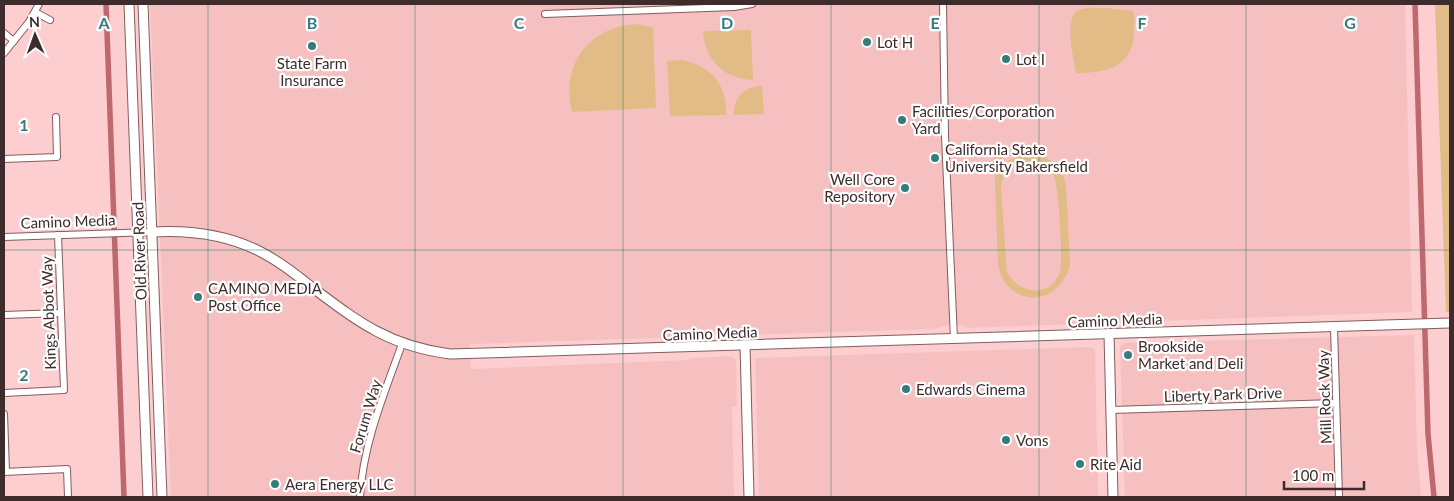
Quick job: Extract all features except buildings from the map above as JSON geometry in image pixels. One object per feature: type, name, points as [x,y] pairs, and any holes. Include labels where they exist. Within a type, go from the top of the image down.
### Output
[{"type":"street","points":[[4,53],[39,4]]},
{"type":"street","name":"Old River Road","points":[[129,4],[148,497]]},
{"type":"street","name":"Old River Road","points":[[143,4],[162,497]]},
{"type":"street","points":[[546,14],[734,7],[752,4]]},
{"type":"street","points":[[943,4],[945,136],[954,339]]},
{"type":"street","points":[[35,12],[50,20]]},
{"type":"street","points":[[4,33],[14,41]]},
{"type":"street","points":[[4,159],[57,157],[56,117]]},
{"type":"street","name":"Camino Media","points":[[4,237],[184,231],[200,232],[232,240],[259,251],[284,266],[361,324],[381,335],[402,344],[433,352],[463,354],[1450,323]]},
{"type":"street","name":"Kings Abbot Way","points":[[4,393],[64,390],[58,235]]},
{"type":"street","points":[[4,315],[61,313]]},
{"type":"street","name":"Mill Rock Way","points":[[1334,327],[1339,497]]},
{"type":"street","points":[[1109,334],[1112,497]]},
{"type":"street","name":"Forum Way","points":[[360,497],[363,468],[369,440],[402,344]]},
{"type":"street","points":[[745,345],[749,497]]},
{"type":"street","name":"Liberty Park Drive","points":[[1111,410],[1336,403]]},
{"type":"street","points":[[4,414],[5,472],[67,469],[68,497]]},
{"type":"shaded area","name":"California State University Bakersfield","points":[[150,4],[1405,4],[1412,312],[966,328],[963,325],[944,326],[935,329],[470,344],[471,369],[688,360],[693,358],[731,356],[736,360],[737,407],[732,407],[734,497],[171,497]]},
{"type":"shaded area","points":[[1435,4],[1450,4],[1450,312],[1446,312]]},
{"type":"shaded area","points":[[1106,8],[1133,11],[1135,18],[1133,42],[1129,52],[1124,60],[1108,69],[1076,73],[1071,38],[1072,19],[1075,13],[1081,9]]},
{"type":"shaded area","points":[[636,24],[653,27],[656,108],[572,112],[569,95],[570,79],[574,65],[582,52],[591,41],[604,33],[619,27]]},
{"type":"shaded area","points":[[751,30],[753,80],[733,76],[718,66],[708,51],[703,31]]},
{"type":"shaded area","points":[[681,60],[701,66],[715,78],[724,94],[726,115],[670,116],[667,61]]},
{"type":"shaded area","points":[[762,86],[764,114],[734,115],[736,103],[741,94],[750,88]]},
{"type":"shaded area","points":[[1029,153],[1048,159],[1057,166],[1066,184],[1070,264],[1067,275],[1054,290],[1036,297],[1027,297],[1017,293],[1008,286],[1003,279],[998,265],[994,155],[1002,155],[1002,166],[1014,157]],"holes":[[[1021,162],[1036,162],[1045,166],[1054,176],[1059,208],[1060,272],[1055,281],[1042,290],[1026,289],[1012,279],[1007,272],[1001,189],[1004,177],[1011,168]]]},
{"type":"shaded area","points":[[1414,335],[1417,449],[1421,497],[1125,497],[1120,348],[1123,343]]},
{"type":"shaded area","points":[[1089,347],[1095,349],[1098,497],[759,497],[755,358]]},
{"type":"waterway","points":[[106,4],[124,497]]},
{"type":"waterway","points":[[1415,4],[1428,434],[1434,497]]},
{"type":"place","name":"Lot H","points":[[867,42]]},
{"type":"place","name":"State Farm Insurance","points":[[312,46]]},
{"type":"place","name":"Lot I","points":[[1006,59]]},
{"type":"place","name":"Facilities/Corporation Yard","points":[[902,120]]},
{"type":"place","name":"California State University Bakersfield","points":[[935,158]]},
{"type":"place","name":"Well Core Repository","points":[[905,188]]},
{"type":"place","name":"CAMINO MEDIA Post Office","points":[[198,297]]},
{"type":"place","name":"Brookside Market and Deli","points":[[1128,355]]},
{"type":"place","name":"Edwards Cinema","points":[[906,389]]},
{"type":"place","name":"Vons","points":[[1006,440]]},
{"type":"place","name":"Rite Aid","points":[[1080,464]]},
{"type":"place","name":"Aera Energy LLC","points":[[275,484]]}]
